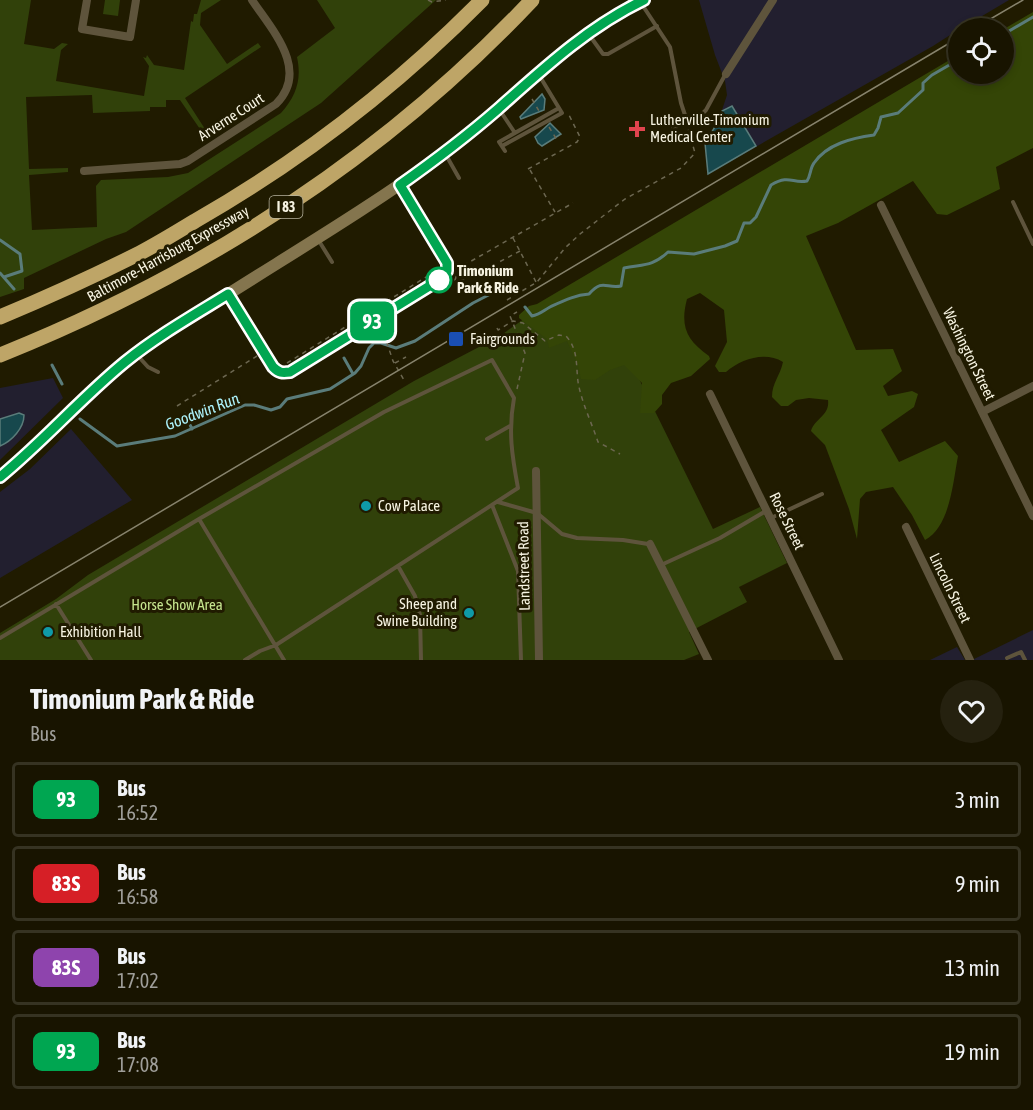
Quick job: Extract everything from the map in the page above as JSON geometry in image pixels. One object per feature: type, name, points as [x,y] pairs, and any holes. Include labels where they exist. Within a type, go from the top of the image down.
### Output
[{"type":"highway","name":"Baltimore-Harrisburg Expressway","points":[[0,316],[50,296],[142,252],[249,189],[334,130],[376,97],[482,0]]},
{"type":"highway","name":"Baltimore-Harrisburg Expressway","points":[[0,356],[67,328],[149,288],[251,231],[357,157],[398,124],[476,56],[532,0]]},
{"type":"main road","points":[[0,477],[22,460],[91,392],[136,353],[400,185],[444,153],[499,108],[538,72],[588,33],[642,1]]},
{"type":"street","points":[[87,0],[82,29],[130,37],[136,0]]},
{"type":"street","name":"Arverne Court","points":[[84,171],[180,164],[257,117],[283,97],[291,78],[288,58],[252,0]]},
{"type":"street","points":[[726,74],[773,0]]},
{"type":"street","name":"Washington Street","points":[[881,205],[1033,516]]},
{"type":"street","points":[[982,412],[1033,386]]},
{"type":"street","name":"Rose Street","points":[[710,394],[839,660]]},
{"type":"street","name":"Landstreet Road","points":[[536,471],[539,660]]},
{"type":"street","name":"Lincoln Street","points":[[906,527],[970,660]]},
{"type":"street","points":[[650,544],[708,660]]},
{"type":"lane","points":[[642,1],[670,47],[681,103],[687,121]]},
{"type":"lane","points":[[588,33],[605,54],[657,26]]},
{"type":"lane","points":[[538,72],[560,108],[562,113],[518,137],[503,149],[499,142],[560,108]]},
{"type":"lane","points":[[673,128],[699,117],[706,110],[726,74]]},
{"type":"lane","points":[[499,108],[518,137]]},
{"type":"lane","points":[[444,153],[459,178]]},
{"type":"lane","points":[[228,294],[273,367],[278,372],[284,373],[290,372],[436,282],[447,271],[447,263],[400,185]]},
{"type":"lane","points":[[1013,202],[1033,244]]},
{"type":"lane","points":[[317,237],[332,262]]},
{"type":"lane","points":[[136,353],[148,367],[158,372]]},
{"type":"lane","points":[[0,638],[384,412],[492,360],[514,398],[510,446],[518,488],[276,645],[245,660]]},
{"type":"lane","points":[[487,439],[510,426]]},
{"type":"lane","points":[[660,565],[769,515],[822,494]]},
{"type":"lane","points":[[497,501],[537,513],[562,534],[650,544]]},
{"type":"lane","points":[[492,505],[518,571],[521,660]]},
{"type":"lane","points":[[199,519],[284,660]]},
{"type":"lane","points":[[398,566],[415,596],[420,615],[421,660]]},
{"type":"lane","points":[[56,604],[92,660]]},
{"type":"lane","points":[[1007,658],[1021,652],[1025,660]]},
{"type":"path","points":[[428,0],[432,2],[446,0]]},
{"type":"path","points":[[532,99],[542,115]]},
{"type":"path","points":[[555,213],[528,169],[577,142],[580,137],[568,112]]},
{"type":"path","points":[[507,300],[537,282],[565,248],[625,199],[681,168],[694,153],[687,121]]},
{"type":"path","points":[[547,124],[557,140]]},
{"type":"path","points":[[520,251],[465,280],[455,280],[459,268],[573,203]]},
{"type":"path","points":[[513,237],[537,282]]},
{"type":"path","points":[[288,363],[432,274]]},
{"type":"path","points":[[514,398],[525,353],[510,316],[517,312]]},
{"type":"path","points":[[497,328],[498,330],[513,321],[523,323],[545,341],[559,335],[566,336],[578,367],[579,386],[598,442],[620,454]]},
{"type":"path","points":[[381,324],[394,363],[405,379]]},
{"type":"path","points":[[455,335],[460,343]]},
{"type":"path","points":[[177,406],[258,356]]},
{"type":"path","points":[[394,363],[406,357]]},
{"type":"shaded area","points":[[699,0],[1009,0],[979,18],[948,18],[948,36],[708,174],[705,143],[718,122],[727,95],[725,81]]},
{"type":"shaded area","points":[[53,378],[63,398],[0,460],[0,388]]},
{"type":"shaded area","points":[[71,429],[132,500],[0,578],[0,492],[30,469]]},
{"type":"shaded area","points":[[1033,630],[1033,660],[972,660]]},
{"type":"shaded area","points":[[957,647],[965,660],[930,660]]},
{"type":"green space","points":[[0,0],[31,0],[24,44],[54,49],[62,43],[68,44],[61,50],[56,81],[144,96],[149,66],[143,57],[146,58],[147,55],[154,65],[184,70],[191,21],[193,22],[194,14],[197,14],[201,0],[221,0],[201,13],[200,25],[227,64],[258,43],[261,47],[185,98],[205,129],[202,132],[180,100],[166,100],[166,107],[150,107],[150,111],[93,113],[92,95],[26,97],[29,169],[68,168],[68,172],[29,175],[32,230],[97,227],[96,186],[101,180],[168,177],[188,173],[281,113],[291,100],[298,80],[297,57],[335,28],[317,0],[436,0],[321,103],[126,232],[106,239],[24,278],[24,289],[0,297]]},
{"type":"green space","points":[[105,0],[120,0],[118,16],[103,14]]},
{"type":"green space","points":[[1033,12],[1033,148],[996,167],[1000,189],[947,215],[937,214],[913,181],[838,223],[806,236],[856,350],[893,349],[902,371],[883,386],[888,396],[912,391],[918,394],[914,407],[881,430],[899,462],[945,441],[958,456],[945,515],[933,534],[925,540],[893,487],[866,492],[860,499],[857,539],[849,509],[825,445],[811,431],[827,410],[828,400],[809,398],[796,400],[788,406],[781,406],[772,397],[783,362],[769,357],[746,360],[726,372],[719,372],[715,366],[727,342],[724,310],[700,293],[687,299],[685,325],[690,338],[710,359],[691,376],[671,383],[662,395],[662,404],[654,413],[640,413],[642,383],[624,365],[610,370],[595,380],[581,379],[578,365],[567,341],[549,348],[547,339],[519,318],[519,315],[529,306],[537,304],[948,61],[948,84],[1014,84],[1014,23]]},
{"type":"green space","name":"Horse Show Area","points":[[556,296],[612,324],[713,529],[760,507],[787,563],[739,587],[747,602],[689,632],[699,654],[684,660],[0,660],[0,633],[56,599],[88,575],[414,381],[500,336]]},
{"type":"water","points":[[542,94],[545,99],[544,110],[521,119],[520,117]]},
{"type":"water","points":[[732,106],[756,146],[708,174],[705,143],[722,111]]},
{"type":"water","points":[[550,123],[561,134],[542,146],[535,137]]},
{"type":"water","points":[[19,413],[24,415],[20,429],[0,446],[0,419]]},
{"type":"waterway","name":"Goodwin Run","points":[[1014,28],[1033,17]]},
{"type":"waterway","name":"Goodwin Run","points":[[525,307],[532,316],[539,314],[569,299],[589,294],[598,286],[621,286],[624,268],[652,263],[668,252],[694,254],[737,241],[744,223],[750,223],[756,217],[771,185],[783,180],[807,181],[819,156],[849,140],[874,135],[881,117],[898,113],[923,90],[923,83],[948,66]]},
{"type":"waterway","points":[[0,240],[20,254],[22,271],[4,277]]},
{"type":"waterway","name":"Goodwin Run","points":[[0,273],[14,289]]},
{"type":"waterway","name":"Goodwin Run","points":[[80,419],[117,446],[175,436],[245,405],[271,410],[280,407],[287,399],[330,389],[355,373],[374,343],[396,348],[415,341],[473,303],[504,287],[509,286],[514,290]]},
{"type":"waterway","points":[[344,358],[353,374]]},
{"type":"waterway","name":"Goodwin Run","points":[[52,365],[62,384]]},
{"type":"waterway","points":[[185,414],[192,429]]},
{"type":"tram line","points":[[992,18],[1023,0]]},
{"type":"tram line","points":[[0,607],[948,44]]},
{"type":"bus line","name":"93","points":[[0,477],[22,460],[58,422],[136,353],[228,294],[273,367],[278,372],[284,373],[290,372],[436,282],[447,271],[447,263],[400,185],[469,134],[572,44],[644,0]]},
{"type":"place","name":"Lutherville-Timonium Medical Center","points":[[637,129]]},
{"type":"place","name":"Timonium Park & Ride","points":[[439,280]]},
{"type":"place","name":"Fairgrounds","points":[[456,339]]},
{"type":"place","name":"Cow Palace","points":[[366,506]]},
{"type":"place","name":"Sheep and Swine Building","points":[[469,613]]},
{"type":"place","name":"Exhibition Hall","points":[[48,632]]}]
